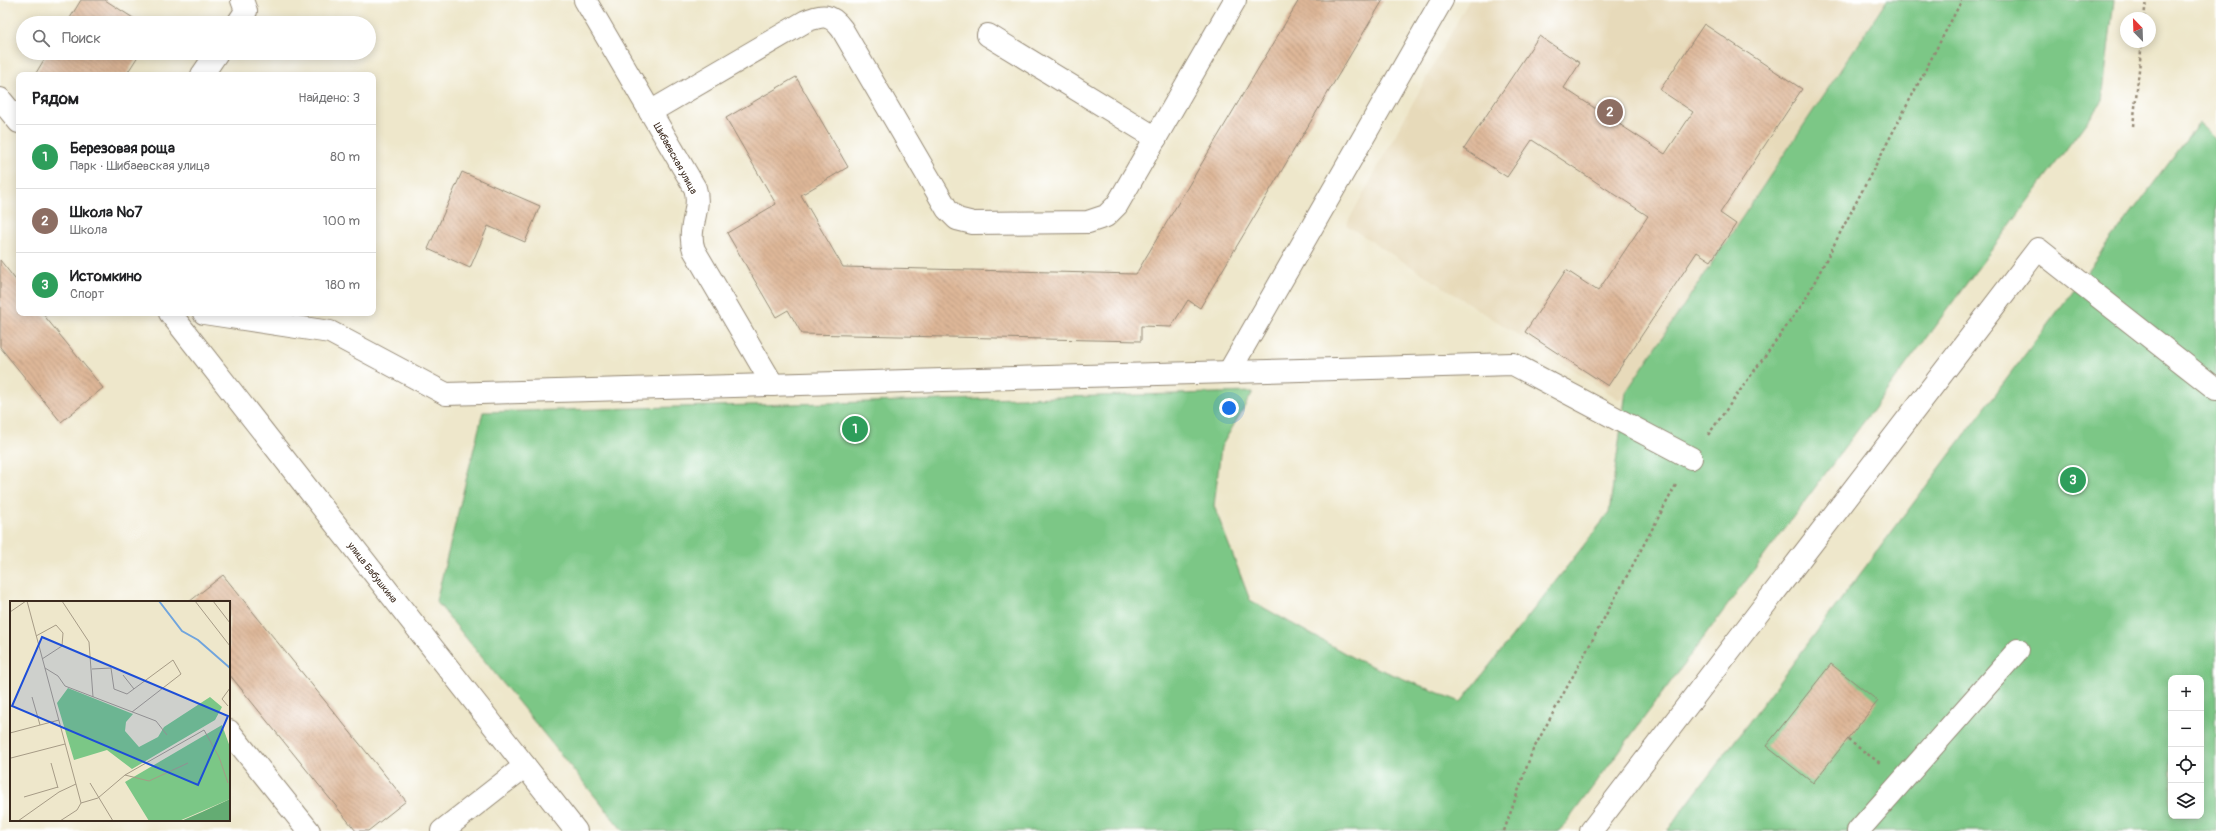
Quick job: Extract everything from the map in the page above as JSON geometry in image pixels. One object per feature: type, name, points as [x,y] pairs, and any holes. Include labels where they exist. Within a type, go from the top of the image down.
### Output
[{"type":"street","points":[[242,0],[246,11],[243,16]]},
{"type":"street","name":"Шибаевская улица","points":[[585,0],[695,188],[698,197],[691,230],[691,240],[694,250],[773,385]]},
{"type":"street","points":[[650,112],[806,21],[820,16],[834,19],[842,29],[947,209],[957,219],[973,223],[1088,222],[1106,216],[1118,205],[1235,0]]},
{"type":"street","points":[[1229,372],[1442,0]]},
{"type":"street","points":[[988,35],[1156,138]]},
{"type":"street","points":[[204,72],[212,60]]},
{"type":"street","points":[[0,99],[16,118]]},
{"type":"street","points":[[1591,831],[2038,250],[2216,389]]},
{"type":"street","name":"улица Бабушкина","points":[[172,316],[576,831]]},
{"type":"street","points":[[224,316],[330,332],[446,394],[1513,364],[1691,458]]},
{"type":"street","points":[[1858,831],[2018,650]]},
{"type":"street","points":[[230,732],[309,831]]},
{"type":"street","points":[[442,831],[525,766]]},
{"type":"path","points":[[1504,831],[1532,752],[1691,458],[1804,302],[1962,0]]},
{"type":"path","points":[[2145,12],[2146,0]]},
{"type":"path","points":[[2133,126],[2141,48]]},
{"type":"shaded area","points":[[1469,0],[1886,0],[1620,400],[1346,225]]},
{"type":"green space","points":[[1887,0],[2114,0],[2102,101],[1560,831],[623,831],[436,601],[483,412],[1253,392],[1221,447],[1214,506],[1250,600],[1357,660],[1461,702],[1609,513],[1626,392]]},
{"type":"green space","points":[[2199,123],[2216,140],[2216,831],[1667,831]]},
{"type":"building","points":[[81,0],[105,0],[130,16],[71,16]]},
{"type":"building","points":[[1299,0],[1383,0],[1200,308],[1188,300],[1171,327],[1141,326],[1141,341],[802,334],[788,310],[776,317],[727,233],[776,204],[726,118],[796,77],[848,167],[801,195],[843,267],[1136,274]]},
{"type":"building","points":[[1704,24],[1802,89],[1720,213],[1736,224],[1711,261],[1697,252],[1608,386],[1525,332],[1566,270],[1598,291],[1648,216],[1532,140],[1507,177],[1464,149],[1539,36],[1580,63],[1564,88],[1665,154],[1693,112],[1660,90]]},
{"type":"building","points":[[44,60],[136,60],[128,72],[37,72]]},
{"type":"building","points":[[462,172],[540,206],[525,242],[488,226],[470,268],[428,249]]},
{"type":"building","points":[[0,260],[16,280],[16,316],[44,316],[103,388],[61,422],[0,347]]},
{"type":"building","points":[[223,575],[406,801],[368,831],[356,831],[230,675],[230,601],[190,601]]},
{"type":"building","points":[[1831,664],[1878,701],[1813,783],[1766,746]]},
{"type":"place","name":"Школа №7","points":[[1610,112]]},
{"type":"place","name":"Березовая роща","points":[[855,429]]},
{"type":"place","name":"Истомкино","points":[[2073,480]]}]
